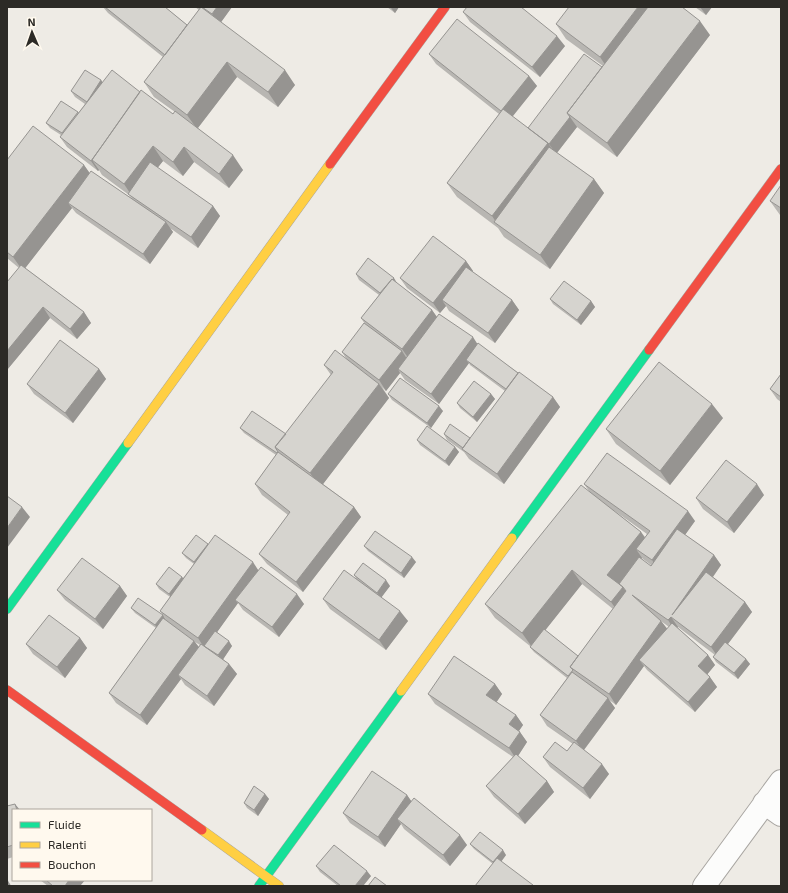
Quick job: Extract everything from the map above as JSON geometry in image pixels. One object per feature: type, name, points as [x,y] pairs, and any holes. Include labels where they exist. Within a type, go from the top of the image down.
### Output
[{"type":"street","points":[[7,609],[445,7]]},
{"type":"street","points":[[259,886],[781,169]]},
{"type":"street","points":[[7,690],[279,886]]},
{"type":"street","points":[[704,886],[773,809],[781,781]]},
{"type":"building","points":[[105,7],[165,7],[187,25],[165,55]]},
{"type":"building","points":[[201,7],[285,70],[268,92],[227,62],[187,115],[144,82]]},
{"type":"building","points":[[202,7],[217,7],[212,14]]},
{"type":"building","points":[[467,7],[521,7],[557,36],[532,67],[463,12]]},
{"type":"building","points":[[569,7],[638,7],[600,57],[556,24]]},
{"type":"building","points":[[648,7],[682,7],[700,21],[607,143],[567,113]]},
{"type":"building","points":[[457,19],[529,76],[501,111],[429,54]]},
{"type":"building","points":[[584,54],[602,67],[567,113],[570,117],[549,144],[528,128]]},
{"type":"building","points":[[85,70],[101,80],[87,102],[71,91]]},
{"type":"building","points":[[112,70],[140,92],[91,161],[60,137]]},
{"type":"building","points":[[141,90],[173,114],[175,111],[233,155],[219,174],[184,147],[173,162],[153,146],[124,184],[92,160]]},
{"type":"building","points":[[61,101],[78,112],[62,133],[46,123]]},
{"type":"building","points":[[503,109],[548,143],[492,216],[447,183]]},
{"type":"building","points":[[33,126],[84,165],[13,257],[7,252],[7,160]]},
{"type":"building","points":[[549,147],[594,179],[540,255],[494,222]]},
{"type":"building","points":[[150,162],[213,206],[191,237],[128,194]]},
{"type":"building","points":[[91,171],[166,222],[143,254],[68,203]]},
{"type":"building","points":[[781,185],[781,208],[770,201]]},
{"type":"building","points":[[433,236],[466,261],[433,303],[400,278]]},
{"type":"building","points":[[368,258],[394,278],[380,293],[356,274]]},
{"type":"building","points":[[21,265],[84,312],[70,329],[43,307],[7,351],[7,282]]},
{"type":"building","points":[[466,267],[512,300],[488,333],[442,300]]},
{"type":"building","points":[[392,279],[432,310],[402,349],[361,318]]},
{"type":"building","points":[[564,281],[591,301],[577,320],[550,299]]},
{"type":"building","points":[[439,314],[473,337],[431,394],[398,369]]},
{"type":"building","points":[[364,323],[402,351],[379,380],[342,352]]},
{"type":"building","points":[[60,340],[99,369],[65,413],[27,384]]},
{"type":"building","points":[[478,343],[518,373],[506,389],[466,360]]},
{"type":"building","points":[[335,350],[379,384],[310,473],[275,447],[333,372],[324,365]]},
{"type":"building","points":[[659,362],[712,404],[660,471],[606,429]]},
{"type":"building","points":[[519,372],[553,397],[497,474],[462,449]]},
{"type":"building","points":[[781,374],[781,397],[770,389]]},
{"type":"building","points":[[400,378],[439,406],[427,423],[388,394]]},
{"type":"building","points":[[474,381],[491,394],[473,417],[457,403]]},
{"type":"building","points":[[252,411],[286,434],[275,447],[278,452],[277,453],[240,428]]},
{"type":"building","points":[[450,424],[470,438],[463,448],[444,434]]},
{"type":"building","points":[[427,426],[455,447],[445,461],[417,440]]},
{"type":"building","points":[[278,452],[354,507],[296,582],[259,554],[290,512],[255,484]]},
{"type":"building","points":[[607,453],[688,511],[652,560],[636,549],[650,531],[584,484]]},
{"type":"building","points":[[726,460],[757,484],[727,522],[696,498]]},
{"type":"building","points":[[581,485],[641,532],[607,575],[623,587],[611,602],[572,570],[522,633],[485,604]]},
{"type":"building","points":[[7,496],[22,507],[7,528]]},
{"type":"building","points":[[677,529],[714,555],[672,615],[706,572],[745,602],[711,647],[671,617],[668,620],[632,595],[661,621],[609,694],[570,667],[626,591],[619,584],[639,557],[651,566]]},
{"type":"building","points":[[375,531],[412,557],[401,573],[364,546]]},
{"type":"building","points":[[196,535],[208,544],[194,562],[182,553]]},
{"type":"building","points":[[215,535],[253,562],[198,638],[160,611]]},
{"type":"building","points":[[82,558],[120,586],[95,619],[57,590]]},
{"type":"building","points":[[363,563],[386,580],[377,593],[354,575]]},
{"type":"building","points":[[169,567],[182,577],[169,594],[156,584]]},
{"type":"building","points":[[261,567],[297,594],[272,627],[235,600]]},
{"type":"building","points":[[344,570],[400,611],[379,640],[323,599]]},
{"type":"building","points":[[138,598],[163,615],[155,625],[131,608]]},
{"type":"building","points":[[49,615],[80,638],[57,667],[26,644]]},
{"type":"building","points":[[163,618],[194,641],[140,715],[109,693]]},
{"type":"building","points":[[672,623],[708,655],[698,666],[710,677],[688,702],[639,660]]},
{"type":"building","points":[[544,629],[578,656],[570,667],[573,670],[568,676],[530,647]]},
{"type":"building","points":[[215,631],[229,641],[218,655],[204,646]]},
{"type":"building","points":[[725,642],[746,659],[734,673],[713,657]]},
{"type":"building","points":[[201,644],[229,664],[207,696],[178,675]]},
{"type":"building","points":[[454,656],[495,684],[486,695],[516,715],[509,724],[520,732],[509,748],[428,694]]},
{"type":"building","points":[[572,672],[608,698],[576,741],[540,715]]},
{"type":"building","points":[[555,742],[567,751],[574,742],[602,764],[583,788],[543,757]]},
{"type":"building","points":[[516,754],[547,781],[518,814],[486,786]]},
{"type":"building","points":[[372,771],[407,795],[378,837],[343,813]]},
{"type":"building","points":[[254,786],[265,794],[254,810],[244,803]]},
{"type":"building","points":[[414,798],[460,835],[443,855],[397,819]]},
{"type":"building","points":[[15,804],[17,809],[12,809],[12,845],[7,847],[7,806]]},
{"type":"building","points":[[480,832],[503,850],[493,862],[470,844]]},
{"type":"building","points":[[334,845],[367,871],[355,886],[341,886],[316,866]]},
{"type":"building","points":[[497,858],[533,885],[475,886]]},
{"type":"building","points":[[375,877],[387,886],[368,886]]},
{"type":"building","points":[[47,881],[68,881],[65,886],[53,886]]},
{"type":"traffic: fast","points":[[512,538],[649,350]]},
{"type":"traffic: fast","points":[[7,609],[128,443]]},
{"type":"traffic: fast","points":[[259,886],[401,691]]},
{"type":"traffic: slow","points":[[128,443],[330,164]]},
{"type":"traffic: slow","points":[[401,691],[512,538]]},
{"type":"traffic: slow","points":[[202,830],[279,886]]},
{"type":"traffic: jam","points":[[330,164],[445,7]]},
{"type":"traffic: jam","points":[[649,350],[781,169]]},
{"type":"traffic: jam","points":[[7,690],[202,830]]}]
